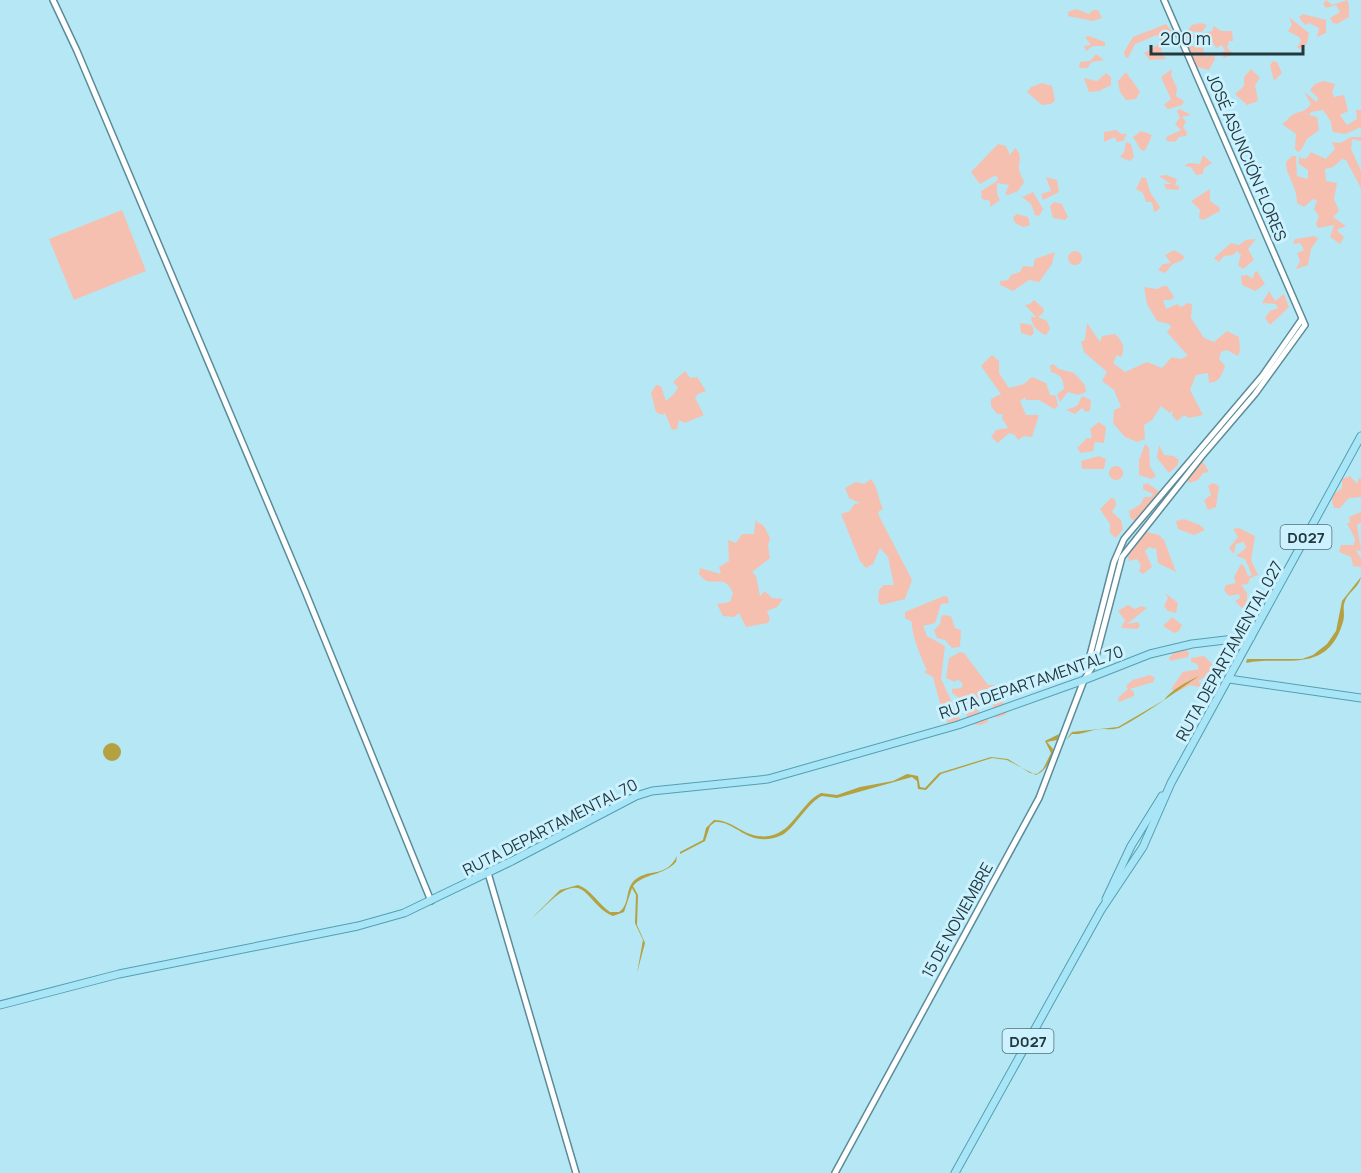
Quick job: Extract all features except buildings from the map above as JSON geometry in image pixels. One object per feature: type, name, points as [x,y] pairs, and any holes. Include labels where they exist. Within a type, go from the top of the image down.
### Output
[{"type":"main road","name":"RUTA DEPARTAMENTAL 027","points":[[955,1173],[1101,910],[1131,846],[1172,783],[1361,436]]},
{"type":"main road","name":"RUTA DEPARTAMENTAL 70","points":[[0,1005],[119,974],[358,926],[404,914],[636,796],[652,791],[768,779],[958,725],[1086,677],[1172,648],[1251,637]]},
{"type":"main road","points":[[1229,679],[1361,698]]},
{"type":"main road","name":"RUTA DEPARTAMENTAL 027","points":[[1101,910],[1143,847],[1172,783]]},
{"type":"street","points":[[53,0],[77,51],[305,591],[430,902]]},
{"type":"street","name":"JOSÉ ASUNCIÓN FLORES","points":[[1086,677],[1094,664],[1122,557],[1202,456],[1255,394],[1305,325],[1164,0]]},
{"type":"street","points":[[1086,677],[1114,562],[1124,539],[1263,375],[1302,319]]},
{"type":"street","name":"15 DE NOVIEMBRE","points":[[835,1173],[1039,798],[1086,677]]},
{"type":"street","points":[[488,873],[576,1173]]},
{"type":"shaded area","points":[[1326,0],[1332,5],[1347,0],[1349,17],[1337,24],[1333,23],[1330,18],[1340,12],[1336,5],[1326,8],[1323,4]]},
{"type":"shaded area","points":[[1076,9],[1089,14],[1093,10],[1098,10],[1102,18],[1093,21],[1068,16],[1068,12]]},
{"type":"shaded area","points":[[1303,14],[1326,20],[1326,33],[1317,37],[1319,28],[1309,23],[1305,25],[1299,17]]},
{"type":"shaded area","points":[[1289,17],[1309,33],[1307,43],[1302,49],[1297,48],[1301,41],[1299,37],[1288,31],[1292,25]]},
{"type":"shaded area","points":[[1200,23],[1207,25],[1202,32],[1187,31],[1192,25]]},
{"type":"shaded area","points":[[1166,24],[1174,34],[1169,43],[1162,46],[1161,52],[1166,59],[1150,60],[1144,53],[1162,42],[1157,35],[1135,44],[1128,58],[1125,57],[1124,52],[1133,37]]},
{"type":"shaded area","points":[[1214,26],[1221,31],[1232,31],[1233,41],[1229,41],[1227,48],[1234,54],[1224,58],[1221,53],[1225,50],[1222,45],[1216,48],[1211,39],[1203,39],[1199,36],[1187,40],[1184,36],[1186,33],[1197,35],[1212,31]]},
{"type":"shaded area","points":[[1089,36],[1105,42],[1105,46],[1093,46],[1086,51],[1084,46],[1091,45],[1085,37]]},
{"type":"shaded area","points":[[1202,46],[1206,57],[1213,53],[1215,59],[1209,70],[1194,66],[1192,54],[1187,48]]},
{"type":"shaded area","points":[[1096,54],[1104,60],[1092,62],[1087,68],[1079,68],[1080,62],[1090,61]]},
{"type":"shaded area","points":[[1273,61],[1277,62],[1282,73],[1274,81],[1270,65]]},
{"type":"shaded area","points":[[1172,69],[1171,75],[1177,88],[1176,96],[1184,101],[1182,105],[1168,109],[1164,105],[1171,99],[1161,77]]},
{"type":"shaded area","points":[[1251,69],[1260,78],[1255,85],[1258,101],[1247,105],[1235,94],[1244,86],[1244,77]]},
{"type":"shaded area","points":[[1126,72],[1140,92],[1136,99],[1126,100],[1120,92],[1118,81]]},
{"type":"shaded area","points":[[1106,73],[1111,77],[1111,85],[1099,91],[1089,92],[1084,78],[1097,81]]},
{"type":"shaded area","points":[[1323,81],[1335,84],[1332,92],[1334,97],[1344,95],[1348,111],[1340,115],[1347,125],[1357,119],[1356,110],[1361,110],[1361,127],[1345,134],[1333,132],[1330,120],[1323,110],[1311,112],[1309,115],[1317,117],[1319,130],[1307,139],[1298,152],[1295,149],[1296,134],[1282,124],[1311,104],[1304,92],[1317,102],[1318,98],[1310,90],[1315,84]]},
{"type":"shaded area","points":[[1042,83],[1052,86],[1055,100],[1051,104],[1042,105],[1027,92],[1031,87]]},
{"type":"shaded area","points":[[1180,109],[1191,115],[1182,117],[1186,122],[1183,127],[1187,132],[1186,136],[1179,137],[1175,142],[1167,141],[1166,137],[1181,130],[1175,124],[1180,118],[1177,111]]},
{"type":"shaded area","points":[[1116,130],[1121,134],[1127,134],[1123,141],[1117,142],[1115,137],[1104,142],[1104,132]]},
{"type":"shaded area","points":[[1141,131],[1152,135],[1145,151],[1141,150],[1133,137]]},
{"type":"shaded area","points":[[1351,137],[1361,137],[1361,141],[1352,139],[1351,149],[1361,171],[1361,188],[1346,160],[1342,159],[1333,167],[1325,169],[1326,181],[1337,183],[1334,199],[1339,211],[1333,217],[1346,226],[1338,229],[1344,237],[1340,244],[1330,237],[1334,225],[1318,228],[1316,224],[1319,216],[1314,209],[1317,201],[1313,199],[1304,207],[1297,203],[1286,162],[1292,156],[1296,156],[1297,176],[1308,179],[1308,170],[1299,164],[1299,157],[1306,159],[1311,152],[1326,159],[1335,149],[1332,142],[1340,143]]},
{"type":"shaded area","points":[[1126,142],[1131,144],[1134,157],[1130,161],[1120,157],[1124,152]]},
{"type":"shaded area","points":[[998,144],[1006,146],[1010,155],[1015,148],[1018,151],[1019,169],[1024,182],[1018,191],[1008,195],[1005,194],[1009,185],[997,183],[997,194],[1000,200],[990,207],[990,201],[982,199],[981,191],[997,181],[998,177],[994,176],[980,184],[971,172]]},
{"type":"shaded area","points":[[1203,155],[1212,163],[1204,168],[1203,174],[1196,175],[1191,167],[1184,166],[1189,163],[1200,164]]},
{"type":"shaded area","points":[[1166,175],[1177,179],[1175,185],[1179,186],[1179,190],[1166,189],[1164,184],[1171,184],[1159,176]]},
{"type":"shaded area","points":[[1046,177],[1057,180],[1059,192],[1043,200],[1041,194],[1051,191]]},
{"type":"shaded area","points":[[1142,177],[1146,178],[1150,192],[1160,207],[1157,211],[1154,212],[1152,202],[1146,202],[1143,193],[1136,189]]},
{"type":"shaded area","points":[[1210,189],[1210,201],[1219,207],[1220,211],[1203,220],[1199,218],[1200,210],[1191,201]]},
{"type":"shaded area","points":[[1033,192],[1043,209],[1039,216],[1035,215],[1031,204],[1022,197]]},
{"type":"shaded area","points":[[1054,202],[1062,204],[1068,217],[1065,220],[1053,218],[1050,206]]},
{"type":"shaded area","points":[[122,210],[146,271],[74,300],[49,239]]},
{"type":"shaded area","points":[[1017,214],[1028,217],[1030,225],[1023,227],[1015,223],[1013,217]]},
{"type":"shaded area","points":[[1315,236],[1318,239],[1311,249],[1308,265],[1296,269],[1300,261],[1297,253],[1304,250],[1300,243],[1293,244],[1295,239]]},
{"type":"shaded area","points":[[1256,239],[1248,249],[1254,260],[1243,269],[1238,265],[1241,255],[1237,251],[1233,255],[1224,256],[1219,262],[1214,258],[1231,243],[1239,245],[1246,240]]},
{"type":"shaded area","points":[[1174,250],[1184,256],[1183,260],[1173,264],[1165,273],[1158,270],[1163,264],[1171,263],[1165,255]]},
{"type":"shaded area","points":[[1075,251],[1080,253],[1082,258],[1080,263],[1075,265],[1070,263],[1068,258],[1070,253]]},
{"type":"shaded area","points":[[1055,252],[1052,264],[1039,282],[1029,280],[1013,291],[1000,285],[1000,281],[1008,280],[1011,275],[1020,272],[1023,266],[1033,267],[1035,259]]},
{"type":"shaded area","points":[[1257,271],[1265,284],[1255,291],[1242,285],[1241,276],[1247,275],[1253,279]]},
{"type":"shaded area","points":[[1167,286],[1174,297],[1171,300],[1163,300],[1166,309],[1177,304],[1181,307],[1188,303],[1192,304],[1191,318],[1204,338],[1214,342],[1227,331],[1239,337],[1240,351],[1238,356],[1227,350],[1221,352],[1219,359],[1225,366],[1218,380],[1209,383],[1208,373],[1196,375],[1190,390],[1203,415],[1189,418],[1184,415],[1177,421],[1172,415],[1173,410],[1170,413],[1161,406],[1152,420],[1144,425],[1145,439],[1137,442],[1125,437],[1113,423],[1114,410],[1121,407],[1114,390],[1102,381],[1107,372],[1084,352],[1081,342],[1085,340],[1087,323],[1100,342],[1102,336],[1115,334],[1121,342],[1123,351],[1121,357],[1117,355],[1113,363],[1125,372],[1147,362],[1162,368],[1172,357],[1180,359],[1188,356],[1167,332],[1171,327],[1169,324],[1157,321],[1147,304],[1144,287],[1157,289]]},
{"type":"shaded area","points":[[1269,291],[1275,301],[1284,294],[1289,307],[1270,325],[1265,318],[1270,311],[1278,308],[1276,304],[1262,303]]},
{"type":"shaded area","points":[[1034,300],[1043,308],[1044,312],[1038,317],[1047,321],[1050,329],[1046,335],[1034,326],[1031,317],[1036,317],[1025,305]]},
{"type":"shaded area","points":[[1020,323],[1032,325],[1034,333],[1031,336],[1021,333]]},
{"type":"shaded area","points":[[992,355],[999,361],[999,373],[1009,388],[1024,384],[1032,377],[1046,383],[1050,395],[1056,396],[1058,406],[1054,409],[1039,400],[1025,400],[1026,397],[1020,401],[1026,415],[1039,415],[1032,437],[1024,436],[1018,440],[1015,435],[1009,433],[998,443],[991,437],[996,430],[1008,428],[1002,418],[1003,414],[997,414],[991,406],[991,399],[1001,394],[981,366]]},
{"type":"shaded area","points":[[1053,364],[1059,369],[1074,373],[1085,385],[1086,392],[1078,395],[1068,392],[1060,402],[1057,394],[1064,389],[1063,383],[1060,376],[1051,372],[1050,366]]},
{"type":"shaded area","points":[[685,371],[690,378],[697,377],[706,391],[695,398],[704,415],[685,423],[679,420],[677,429],[672,430],[665,413],[662,415],[656,412],[651,393],[656,385],[661,386],[666,401],[678,387],[673,382]]},
{"type":"shaded area","points":[[1082,396],[1091,400],[1090,411],[1086,412],[1082,408],[1075,414],[1066,410],[1077,406]]},
{"type":"shaded area","points":[[1099,422],[1106,427],[1104,443],[1095,442],[1093,451],[1081,453],[1077,448],[1087,438],[1092,438],[1090,429]]},
{"type":"shaded area","points":[[1145,444],[1149,448],[1150,467],[1156,476],[1152,479],[1139,475],[1139,460]]},
{"type":"shaded area","points":[[1159,445],[1164,455],[1174,456],[1179,460],[1177,466],[1169,473],[1157,458]]},
{"type":"shaded area","points":[[1099,456],[1106,459],[1104,469],[1082,469],[1081,461]]},
{"type":"shaded area","points":[[1202,460],[1209,472],[1203,473],[1198,480],[1189,483],[1186,476],[1192,474],[1192,470]]},
{"type":"shaded area","points":[[1113,466],[1119,466],[1123,473],[1119,480],[1113,480],[1109,476],[1109,470]]},
{"type":"shaded area","points":[[1350,476],[1357,484],[1359,478],[1361,479],[1361,497],[1349,498],[1340,508],[1334,508],[1331,496],[1342,488],[1342,479]]},
{"type":"shaded area","points":[[871,479],[883,509],[878,512],[879,516],[912,580],[905,599],[881,605],[878,601],[879,590],[884,585],[894,585],[888,557],[880,548],[873,564],[866,568],[860,561],[841,514],[850,511],[854,504],[860,503],[849,498],[845,488],[856,482],[864,484]]},
{"type":"shaded area","points":[[1147,483],[1160,492],[1141,516],[1134,521],[1129,511],[1141,504],[1144,497],[1151,497],[1153,494],[1143,489],[1143,485]]},
{"type":"shaded area","points":[[1213,483],[1219,486],[1216,507],[1208,510],[1204,500],[1211,495],[1208,486]]},
{"type":"shaded area","points":[[1111,498],[1115,499],[1116,505],[1112,512],[1121,520],[1123,529],[1116,538],[1110,533],[1110,524],[1100,509]]},
{"type":"shaded area","points":[[1361,512],[1361,522],[1357,525],[1361,551],[1356,550],[1361,559],[1361,567],[1353,566],[1351,557],[1339,552],[1341,545],[1354,545],[1355,539],[1347,523],[1350,523],[1349,517]]},
{"type":"shaded area","points":[[756,518],[757,522],[764,526],[770,538],[768,546],[770,558],[752,572],[756,576],[760,596],[765,591],[772,598],[783,599],[777,607],[767,611],[770,619],[768,623],[746,627],[739,613],[734,617],[723,616],[717,604],[730,602],[733,593],[729,586],[721,582],[708,581],[699,574],[700,568],[721,574],[719,567],[729,561],[728,540],[736,543],[742,534],[754,534]]},
{"type":"shaded area","points":[[1184,519],[1200,525],[1205,530],[1194,535],[1178,529],[1176,521]]},
{"type":"shaded area","points":[[1239,528],[1255,536],[1251,560],[1258,575],[1250,578],[1248,584],[1241,585],[1247,593],[1247,604],[1242,608],[1235,601],[1240,598],[1239,594],[1229,596],[1224,590],[1226,585],[1236,583],[1234,577],[1241,564],[1248,576],[1252,575],[1245,559],[1236,556],[1246,548],[1244,542],[1236,544],[1234,554],[1229,548],[1238,537],[1233,529]]},
{"type":"shaded area","points":[[1143,531],[1159,535],[1164,540],[1176,572],[1158,563],[1156,547],[1155,549],[1149,547],[1145,551],[1152,567],[1143,574],[1139,571],[1141,565],[1137,559],[1129,561],[1128,557]]},
{"type":"shaded area","points":[[1361,577],[1344,604],[1344,618],[1336,639],[1326,650],[1315,657],[1303,660],[1246,663],[1247,659],[1302,659],[1313,655],[1327,644],[1336,631],[1342,601]]},
{"type":"shaded area","points":[[1165,593],[1178,603],[1176,613],[1168,611],[1164,606],[1168,598]]},
{"type":"shaded area","points":[[944,596],[948,597],[949,603],[941,604],[935,623],[923,626],[927,636],[945,646],[941,679],[962,724],[948,727],[946,713],[948,711],[940,703],[933,677],[924,672],[927,670],[915,640],[912,622],[905,618],[905,612]]},
{"type":"shaded area","points":[[1128,605],[1135,609],[1141,606],[1147,608],[1127,624],[1138,622],[1140,626],[1137,629],[1121,628],[1125,620],[1118,611]]},
{"type":"shaded area","points":[[942,615],[951,616],[955,628],[961,630],[960,647],[952,648],[945,640],[937,638],[934,630],[940,624]]},
{"type":"shaded area","points":[[1172,617],[1182,625],[1179,631],[1174,633],[1163,626]]},
{"type":"shaded area","points":[[1186,650],[1189,652],[1188,657],[1170,661],[1169,658],[1174,652]]},
{"type":"shaded area","points":[[960,652],[964,653],[988,685],[999,685],[1000,693],[994,695],[1010,708],[1005,715],[996,718],[991,710],[994,705],[989,702],[982,706],[977,702],[975,708],[983,715],[988,715],[988,722],[980,725],[968,724],[965,702],[952,693],[952,689],[961,688],[963,684],[958,679],[955,682],[946,678],[949,658]]},
{"type":"shaded area","points":[[1204,656],[1215,667],[1212,673],[1198,681],[1209,692],[1206,702],[1201,705],[1205,693],[1200,687],[1190,685],[1177,692],[1171,689],[1183,672],[1199,669],[1197,664],[1191,662],[1191,658]]},
{"type":"shaded area","points":[[1150,675],[1155,678],[1153,682],[1130,689],[1134,692],[1134,696],[1119,702],[1118,698],[1128,689],[1126,686],[1133,680]]},
{"type":"shaded area","points":[[1199,676],[1164,700],[1175,689]]},
{"type":"shaded area","points":[[1162,701],[1119,728],[1100,729],[1118,727]]},
{"type":"shaded area","points":[[1099,729],[1072,734],[1066,740],[1072,732]]},
{"type":"shaded area","points":[[1059,734],[1057,740],[1047,742],[1053,749],[1048,764],[1040,773],[1036,775],[1033,773],[1037,774],[1043,769],[1051,753],[1045,741]]},
{"type":"shaded area","points":[[112,743],[118,746],[121,752],[118,758],[112,761],[106,758],[103,752],[106,746]]},
{"type":"shaded area","points":[[991,757],[1008,759],[1021,767],[1007,760],[992,758],[941,774],[926,790],[918,789],[917,781],[912,777],[837,798],[822,796],[787,832],[771,839],[752,837],[730,825],[715,822],[710,826],[705,841],[680,854],[703,840],[706,828],[714,820],[726,822],[752,835],[769,836],[779,833],[813,798],[821,793],[837,795],[860,787],[893,781],[907,774],[918,776],[920,787],[925,788],[939,773]]},
{"type":"shaded area","points":[[677,856],[676,862],[671,867],[633,886],[638,895],[637,925],[645,943],[637,973],[643,940],[635,923],[636,895],[632,888],[624,912],[613,916],[580,889],[573,888],[558,894],[532,918],[560,890],[578,885],[587,890],[610,912],[619,912],[623,909],[630,887],[636,879],[663,870],[673,863]]}]
